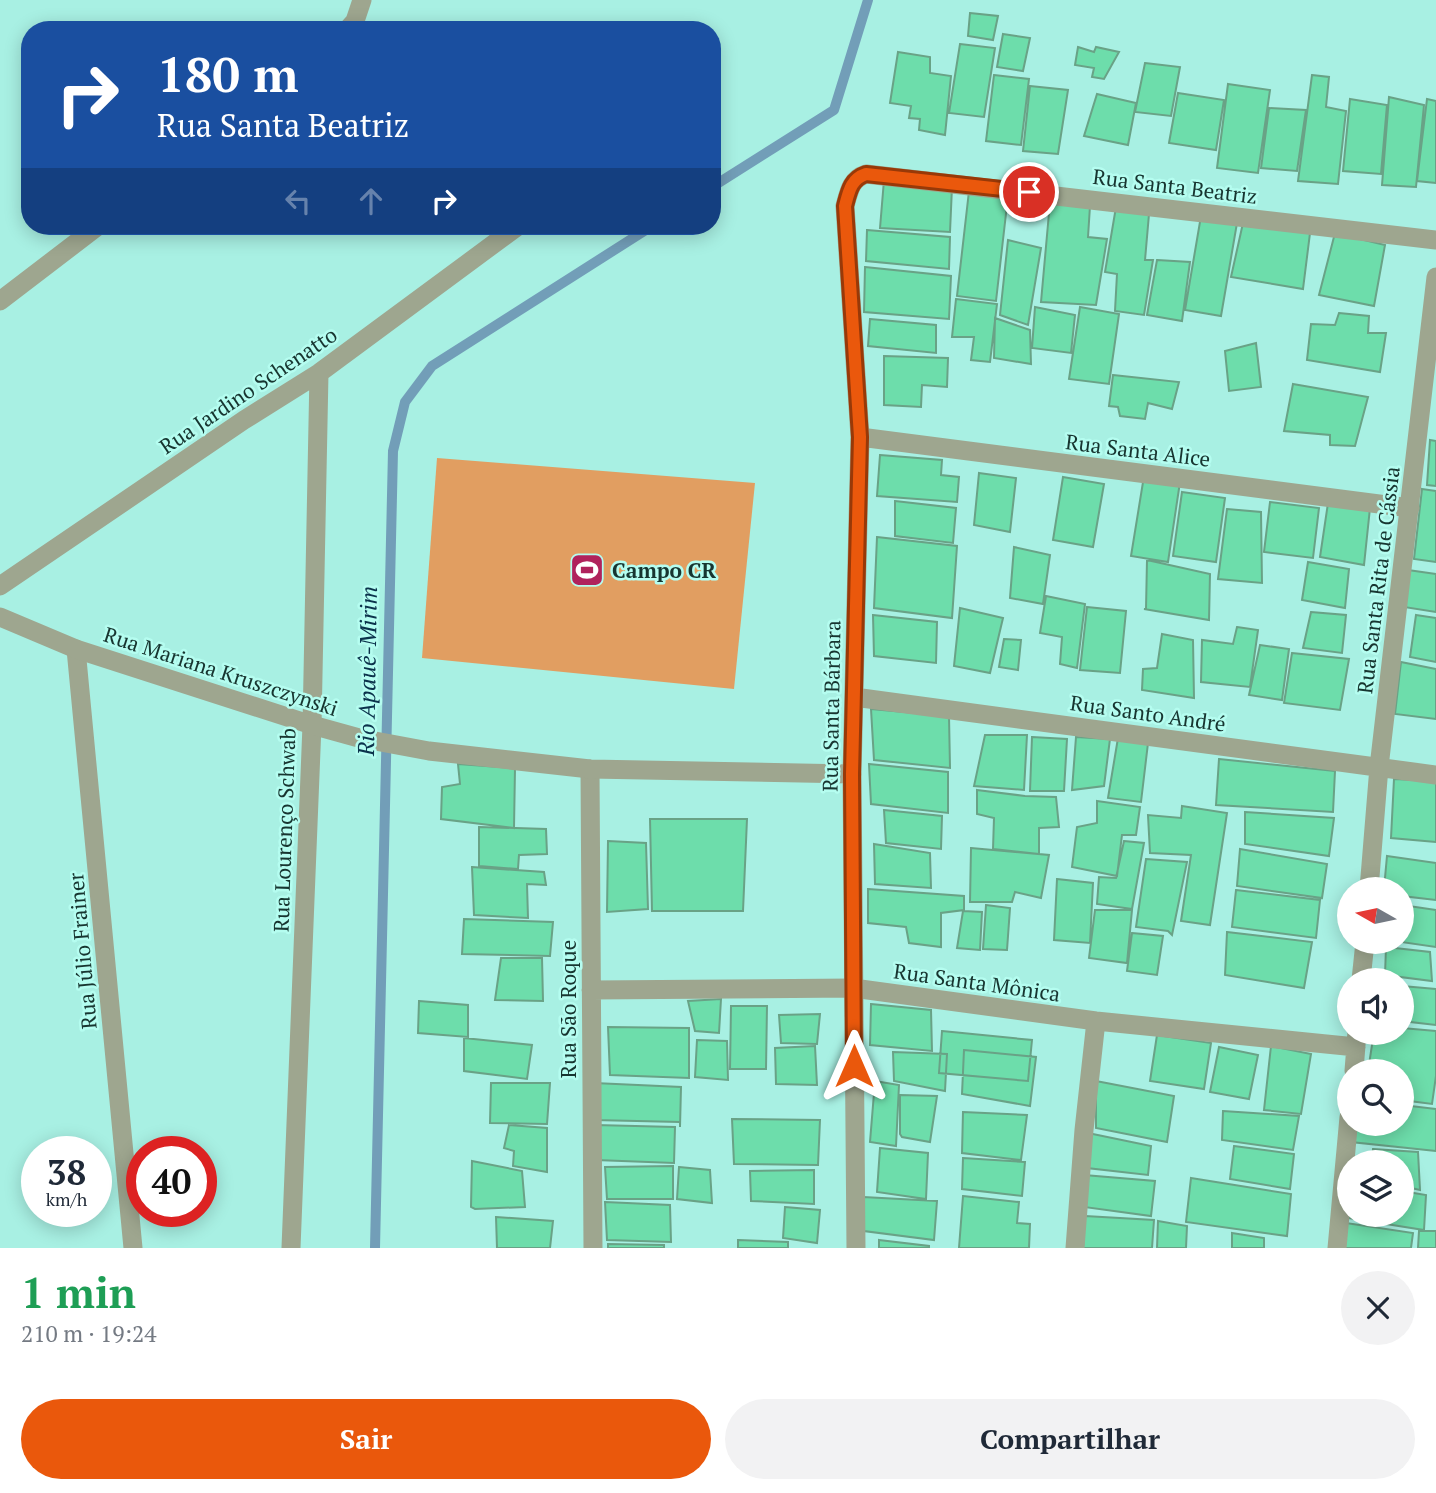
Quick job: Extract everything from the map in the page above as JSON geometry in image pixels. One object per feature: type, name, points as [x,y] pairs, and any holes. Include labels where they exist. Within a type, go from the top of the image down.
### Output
[{"type":"street","points":[[355,21],[362,0]]},
{"type":"street","name":"Rua Santa Beatriz","points":[[866,174],[1436,240]]},
{"type":"street","name":"Rua Santa Bárbara","points":[[856,1248],[852,774],[860,437],[845,206],[855,179],[866,174]]},
{"type":"street","points":[[0,301],[86,235]]},
{"type":"street","name":"Rua Jardino Schenatto","points":[[0,586],[319,373],[505,235]]},
{"type":"street","name":"Rua Santa Rita de Cássia","points":[[1370,877],[1379,767],[1436,276]]},
{"type":"street","name":"Rua Lourenço Schwab","points":[[291,1248],[312,725],[319,373]]},
{"type":"street","name":"Rua Santa Alice","points":[[860,437],[1410,508]]},
{"type":"street","name":"Rua Mariana Kruszczynski","points":[[0,617],[76,649],[312,725],[359,738],[429,751],[590,769],[852,774]]},
{"type":"street","name":"Rua Júlio Frainer","points":[[76,649],[133,1248]]},
{"type":"street","name":"Rua Santo André","points":[[854,697],[1436,775]]},
{"type":"street","name":"Rua São Roque","points":[[590,769],[593,1248]]},
{"type":"street","name":"Rua Santa Mônica","points":[[591,990],[853,988],[1096,1021],[1337,1039]]},
{"type":"street","points":[[1075,1248],[1096,1021]]},
{"type":"street","points":[[1337,1248],[1347,1136]]},
{"type":"shaded area","name":"Campo CR","points":[[437,458],[755,483],[734,689],[422,658]]},
{"type":"building","points":[[970,13],[998,16],[993,40],[968,36]]},
{"type":"building","points":[[1003,34],[1030,38],[1023,71],[997,67]]},
{"type":"building","points":[[960,44],[995,48],[984,117],[949,113]]},
{"type":"building","points":[[1078,47],[1094,52],[1096,47],[1119,52],[1104,79],[1092,77],[1094,68],[1075,65]]},
{"type":"building","points":[[898,52],[930,57],[930,73],[951,76],[945,135],[919,130],[920,119],[909,118],[911,106],[890,103]]},
{"type":"building","points":[[1145,63],[1180,67],[1171,116],[1135,112]]},
{"type":"building","points":[[994,75],[1029,79],[1021,145],[986,141]]},
{"type":"building","points":[[1312,75],[1329,77],[1326,107],[1346,111],[1338,184],[1298,181]]},
{"type":"building","points":[[1228,84],[1270,90],[1258,173],[1217,168]]},
{"type":"building","points":[[1030,86],[1068,90],[1058,154],[1023,151]]},
{"type":"building","points":[[1178,93],[1224,100],[1216,150],[1169,143]]},
{"type":"building","points":[[1097,94],[1136,103],[1128,145],[1084,136]]},
{"type":"building","points":[[1389,97],[1424,105],[1416,187],[1382,185]]},
{"type":"building","points":[[1350,99],[1387,105],[1381,174],[1343,171]]},
{"type":"building","points":[[1427,99],[1436,101],[1436,183],[1417,181]]},
{"type":"building","points":[[1269,108],[1306,110],[1297,171],[1261,168]]},
{"type":"building","points":[[884,180],[952,187],[950,232],[880,228]]},
{"type":"building","points":[[969,191],[1008,196],[996,301],[957,296]]},
{"type":"building","points":[[1050,202],[1090,206],[1088,237],[1107,239],[1096,305],[1041,302]]},
{"type":"building","points":[[1116,207],[1149,214],[1145,260],[1153,260],[1144,315],[1115,311],[1117,274],[1105,272]]},
{"type":"building","points":[[1201,216],[1237,223],[1221,316],[1185,310]]},
{"type":"building","points":[[1243,223],[1310,233],[1303,289],[1231,277]]},
{"type":"building","points":[[867,230],[950,237],[949,269],[866,261]]},
{"type":"building","points":[[1335,233],[1385,245],[1374,306],[1319,295]]},
{"type":"building","points":[[1008,240],[1041,248],[1028,325],[1000,315]]},
{"type":"building","points":[[1157,260],[1190,262],[1182,321],[1147,315]]},
{"type":"building","points":[[865,267],[951,276],[949,319],[864,312]]},
{"type":"building","points":[[956,299],[997,304],[990,362],[971,360],[974,337],[952,337]]},
{"type":"building","points":[[1035,307],[1075,315],[1071,353],[1032,348]]},
{"type":"building","points":[[1080,307],[1119,314],[1109,384],[1069,379]]},
{"type":"building","points":[[1339,313],[1369,316],[1368,333],[1386,333],[1380,372],[1307,360],[1311,324],[1335,325]]},
{"type":"building","points":[[995,318],[1030,330],[1031,364],[994,358]]},
{"type":"building","points":[[870,319],[936,325],[936,353],[868,346]]},
{"type":"building","points":[[1256,343],[1261,387],[1229,391],[1225,351]]},
{"type":"building","points":[[884,356],[948,358],[947,387],[922,385],[921,407],[884,405]]},
{"type":"building","points":[[1113,375],[1179,382],[1172,409],[1148,403],[1145,419],[1120,416],[1118,407],[1109,406]]},
{"type":"building","points":[[1293,384],[1368,397],[1355,446],[1330,445],[1330,435],[1284,431]]},
{"type":"building","points":[[1430,440],[1436,441],[1436,486],[1427,485]]},
{"type":"building","points":[[880,455],[942,460],[941,475],[959,477],[957,502],[877,496]]},
{"type":"building","points":[[979,473],[1016,478],[1010,532],[974,525]]},
{"type":"building","points":[[1144,476],[1180,482],[1168,562],[1131,556]]},
{"type":"building","points":[[1063,477],[1104,484],[1093,547],[1053,540]]},
{"type":"building","points":[[1422,489],[1436,491],[1436,562],[1414,559]]},
{"type":"building","points":[[1182,492],[1225,498],[1216,562],[1173,556]]},
{"type":"building","points":[[895,501],[956,508],[953,543],[895,536]]},
{"type":"building","points":[[1270,502],[1319,508],[1313,558],[1264,552]]},
{"type":"building","points":[[1328,503],[1370,508],[1364,565],[1320,557]]},
{"type":"building","points":[[1227,509],[1261,512],[1262,583],[1218,579]]},
{"type":"building","points":[[877,537],[957,546],[952,618],[874,608]]},
{"type":"building","points":[[1014,547],[1050,555],[1043,604],[1010,598]]},
{"type":"building","points":[[1147,560],[1210,574],[1209,620],[1144,609]]},
{"type":"building","points":[[1308,562],[1349,569],[1345,608],[1302,600]]},
{"type":"building","points":[[1408,570],[1436,574],[1436,612],[1404,607]]},
{"type":"building","points":[[1046,596],[1085,604],[1077,668],[1060,664],[1062,637],[1040,633]]},
{"type":"building","points":[[1087,607],[1126,611],[1120,673],[1080,670]]},
{"type":"building","points":[[960,608],[1003,618],[990,673],[954,666]]},
{"type":"building","points":[[1311,612],[1346,615],[1342,653],[1303,648]]},
{"type":"building","points":[[873,615],[937,622],[936,663],[874,656]]},
{"type":"building","points":[[1416,615],[1436,618],[1436,662],[1410,657]]},
{"type":"building","points":[[1237,627],[1258,630],[1250,687],[1201,682],[1202,640],[1233,644]]},
{"type":"building","points":[[1162,634],[1193,640],[1194,698],[1142,690],[1143,669],[1157,668]]},
{"type":"building","points":[[1004,639],[1021,640],[1018,670],[999,667]]},
{"type":"building","points":[[1260,645],[1289,649],[1282,700],[1249,695]]},
{"type":"building","points":[[1292,653],[1349,659],[1340,710],[1284,703]]},
{"type":"building","points":[[1401,662],[1436,669],[1436,719],[1395,714]]},
{"type":"building","points":[[871,709],[949,716],[950,768],[874,760]]},
{"type":"building","points":[[985,735],[1027,735],[1024,790],[974,786]]},
{"type":"building","points":[[1032,737],[1067,739],[1064,791],[1030,791]]},
{"type":"building","points":[[1076,737],[1110,739],[1104,786],[1072,790]]},
{"type":"building","points":[[1118,738],[1148,743],[1141,802],[1108,798]]},
{"type":"building","points":[[1219,759],[1335,771],[1333,812],[1216,805]]},
{"type":"building","points":[[458,764],[515,768],[514,828],[441,819],[442,787],[460,784]]},
{"type":"building","points":[[869,764],[948,772],[948,813],[871,804]]},
{"type":"building","points":[[1394,779],[1436,781],[1436,842],[1391,838]]},
{"type":"building","points":[[977,790],[1056,797],[1059,827],[1039,828],[1039,854],[993,849],[994,818],[977,814]]},
{"type":"building","points":[[1097,801],[1140,807],[1136,835],[1122,835],[1117,876],[1072,867],[1077,827],[1097,823]]},
{"type":"building","points":[[1182,806],[1227,813],[1210,925],[1181,921],[1191,855],[1150,853],[1148,815],[1181,818]]},
{"type":"building","points":[[884,810],[942,816],[941,849],[886,843]]},
{"type":"building","points":[[1245,812],[1334,818],[1329,856],[1245,844]]},
{"type":"building","points":[[650,819],[747,819],[743,911],[652,911]]},
{"type":"building","points":[[479,827],[546,829],[547,854],[519,855],[518,869],[479,866]]},
{"type":"building","points":[[608,841],[646,843],[648,909],[607,912]]},
{"type":"building","points":[[1124,841],[1144,843],[1132,909],[1097,904],[1099,877],[1116,878]]},
{"type":"building","points":[[874,844],[930,853],[931,888],[875,884]]},
{"type":"building","points":[[971,848],[1049,855],[1041,898],[1015,892],[1012,902],[970,902]]},
{"type":"building","points":[[1240,849],[1327,864],[1322,898],[1237,886]]},
{"type":"building","points":[[1387,856],[1436,863],[1436,900],[1414,897],[1414,877],[1385,877]]},
{"type":"building","points":[[1146,859],[1187,862],[1172,935],[1168,931],[1136,927]]},
{"type":"building","points":[[472,867],[544,872],[546,885],[527,884],[528,918],[474,915]]},
{"type":"building","points":[[1057,879],[1093,883],[1090,943],[1054,940]]},
{"type":"building","points":[[868,889],[964,896],[964,910],[941,913],[941,947],[909,943],[906,927],[868,923]]},
{"type":"building","points":[[1236,890],[1320,900],[1316,938],[1232,927]]},
{"type":"building","points":[[986,905],[1010,908],[1007,950],[983,949]]},
{"type":"building","points":[[1414,907],[1436,910],[1436,947],[1414,944]]},
{"type":"building","points":[[1095,910],[1132,910],[1127,963],[1089,958]]},
{"type":"building","points":[[963,911],[982,912],[980,950],[957,948]]},
{"type":"building","points":[[464,919],[553,922],[550,956],[462,954]]},
{"type":"building","points":[[1227,932],[1312,942],[1304,988],[1225,975]]},
{"type":"building","points":[[1132,933],[1163,936],[1157,975],[1127,971]]},
{"type":"building","points":[[1414,950],[1430,952],[1432,981],[1414,979],[1414,968],[1385,968],[1386,954],[1414,954]]},
{"type":"building","points":[[501,958],[542,958],[543,1001],[495,1000]]},
{"type":"building","points":[[1414,987],[1436,989],[1436,1025],[1414,1022]]},
{"type":"building","points":[[721,999],[719,1033],[695,1031],[688,1001]]},
{"type":"building","points":[[419,1001],[468,1005],[468,1037],[418,1033]]},
{"type":"building","points":[[871,1004],[931,1010],[932,1051],[870,1045]]},
{"type":"building","points":[[731,1006],[767,1006],[766,1069],[730,1069]]},
{"type":"building","points":[[820,1014],[817,1044],[781,1043],[779,1015]]},
{"type":"building","points":[[608,1027],[689,1028],[689,1078],[610,1075]]},
{"type":"building","points":[[1414,1029],[1436,1031],[1436,1076],[1432,1104],[1414,1102],[1414,1059],[1370,1059],[1372,1045],[1414,1045]]},
{"type":"building","points":[[942,1031],[1032,1040],[1028,1081],[939,1073]]},
{"type":"building","points":[[1157,1035],[1211,1043],[1204,1089],[1150,1081]]},
{"type":"building","points":[[464,1038],[532,1045],[527,1079],[464,1071]]},
{"type":"building","points":[[697,1040],[727,1041],[728,1080],[695,1077]]},
{"type":"building","points":[[815,1046],[817,1085],[776,1084],[775,1048]]},
{"type":"building","points":[[1271,1046],[1311,1054],[1301,1114],[1264,1110]]},
{"type":"building","points":[[1219,1047],[1258,1055],[1249,1099],[1210,1092]]},
{"type":"building","points":[[964,1050],[1036,1057],[1030,1106],[962,1094]]},
{"type":"building","points":[[893,1052],[947,1054],[945,1091],[894,1081]]},
{"type":"building","points":[[875,1081],[899,1085],[896,1146],[870,1142]]},
{"type":"building","points":[[1096,1081],[1174,1096],[1167,1142],[1096,1128]]},
{"type":"building","points":[[491,1083],[550,1083],[547,1124],[490,1123]]},
{"type":"building","points":[[594,1083],[681,1087],[680,1127],[680,1122],[594,1120]]},
{"type":"building","points":[[900,1095],[937,1096],[930,1142],[902,1137],[900,1134]]},
{"type":"building","points":[[1414,1106],[1436,1109],[1436,1151],[1351,1142],[1352,1136],[1414,1136]]},
{"type":"building","points":[[1223,1111],[1299,1116],[1293,1150],[1222,1140]]},
{"type":"building","points":[[963,1112],[1027,1115],[1021,1160],[962,1153]]},
{"type":"building","points":[[732,1119],[820,1120],[818,1165],[734,1164]]},
{"type":"building","points":[[509,1125],[547,1128],[547,1172],[513,1166],[514,1151],[504,1148]]},
{"type":"building","points":[[595,1125],[675,1127],[674,1163],[596,1160]]},
{"type":"building","points":[[1088,1133],[1151,1146],[1148,1175],[1087,1168]]},
{"type":"building","points":[[1234,1146],[1294,1154],[1290,1189],[1230,1179]]},
{"type":"building","points":[[880,1148],[928,1153],[926,1199],[877,1192]]},
{"type":"building","points":[[1414,1152],[1418,1152],[1420,1190],[1414,1189]]},
{"type":"building","points":[[963,1158],[1025,1162],[1022,1196],[962,1189]]},
{"type":"building","points":[[472,1161],[522,1171],[525,1207],[471,1207]]},
{"type":"building","points":[[673,1166],[673,1199],[607,1199],[605,1167]]},
{"type":"building","points":[[679,1167],[710,1170],[712,1203],[677,1199]]},
{"type":"building","points":[[814,1170],[814,1204],[751,1201],[750,1171]]},
{"type":"building","points":[[1084,1175],[1155,1181],[1151,1216],[1084,1207]]},
{"type":"building","points":[[1191,1178],[1291,1194],[1287,1236],[1186,1222]]},
{"type":"building","points":[[1414,1193],[1426,1195],[1424,1230],[1405,1227],[1414,1227]]},
{"type":"building","points":[[963,1196],[1019,1202],[1017,1223],[1030,1224],[1029,1248],[959,1248]]},
{"type":"building","points":[[863,1197],[937,1201],[934,1240],[864,1231]]},
{"type":"building","points":[[605,1202],[670,1205],[671,1242],[607,1240]]},
{"type":"building","points":[[785,1207],[820,1210],[817,1243],[783,1238]]},
{"type":"building","points":[[1085,1216],[1154,1220],[1152,1248],[1083,1248]]},
{"type":"building","points":[[496,1217],[553,1221],[550,1248],[497,1248]]},
{"type":"building","points":[[1158,1221],[1187,1226],[1186,1248],[1157,1248]]},
{"type":"building","points":[[1345,1227],[1373,1227],[1413,1233],[1411,1248],[1342,1248]]},
{"type":"building","points":[[1419,1231],[1436,1231],[1436,1248],[1418,1248]]},
{"type":"building","points":[[1232,1233],[1264,1238],[1264,1248],[1232,1248]]},
{"type":"building","points":[[738,1240],[788,1242],[788,1248],[738,1248]]},
{"type":"building","points":[[879,1240],[929,1246],[929,1248],[879,1248]]},
{"type":"building","points":[[608,1244],[664,1245],[664,1248],[608,1248]]},
{"type":"waterway","name":"Rio Apauê-Mirim","points":[[721,181],[834,110],[868,0]]},
{"type":"waterway","name":"Rio Apauê-Mirim","points":[[375,1248],[393,451],[405,402],[432,366],[638,235]]},
{"type":"place","name":"Campo CR","points":[[587,570]]},
{"type":"route","points":[[854,1066],[852,774],[860,437],[845,206],[855,179],[866,174],[1029,192]]}]
